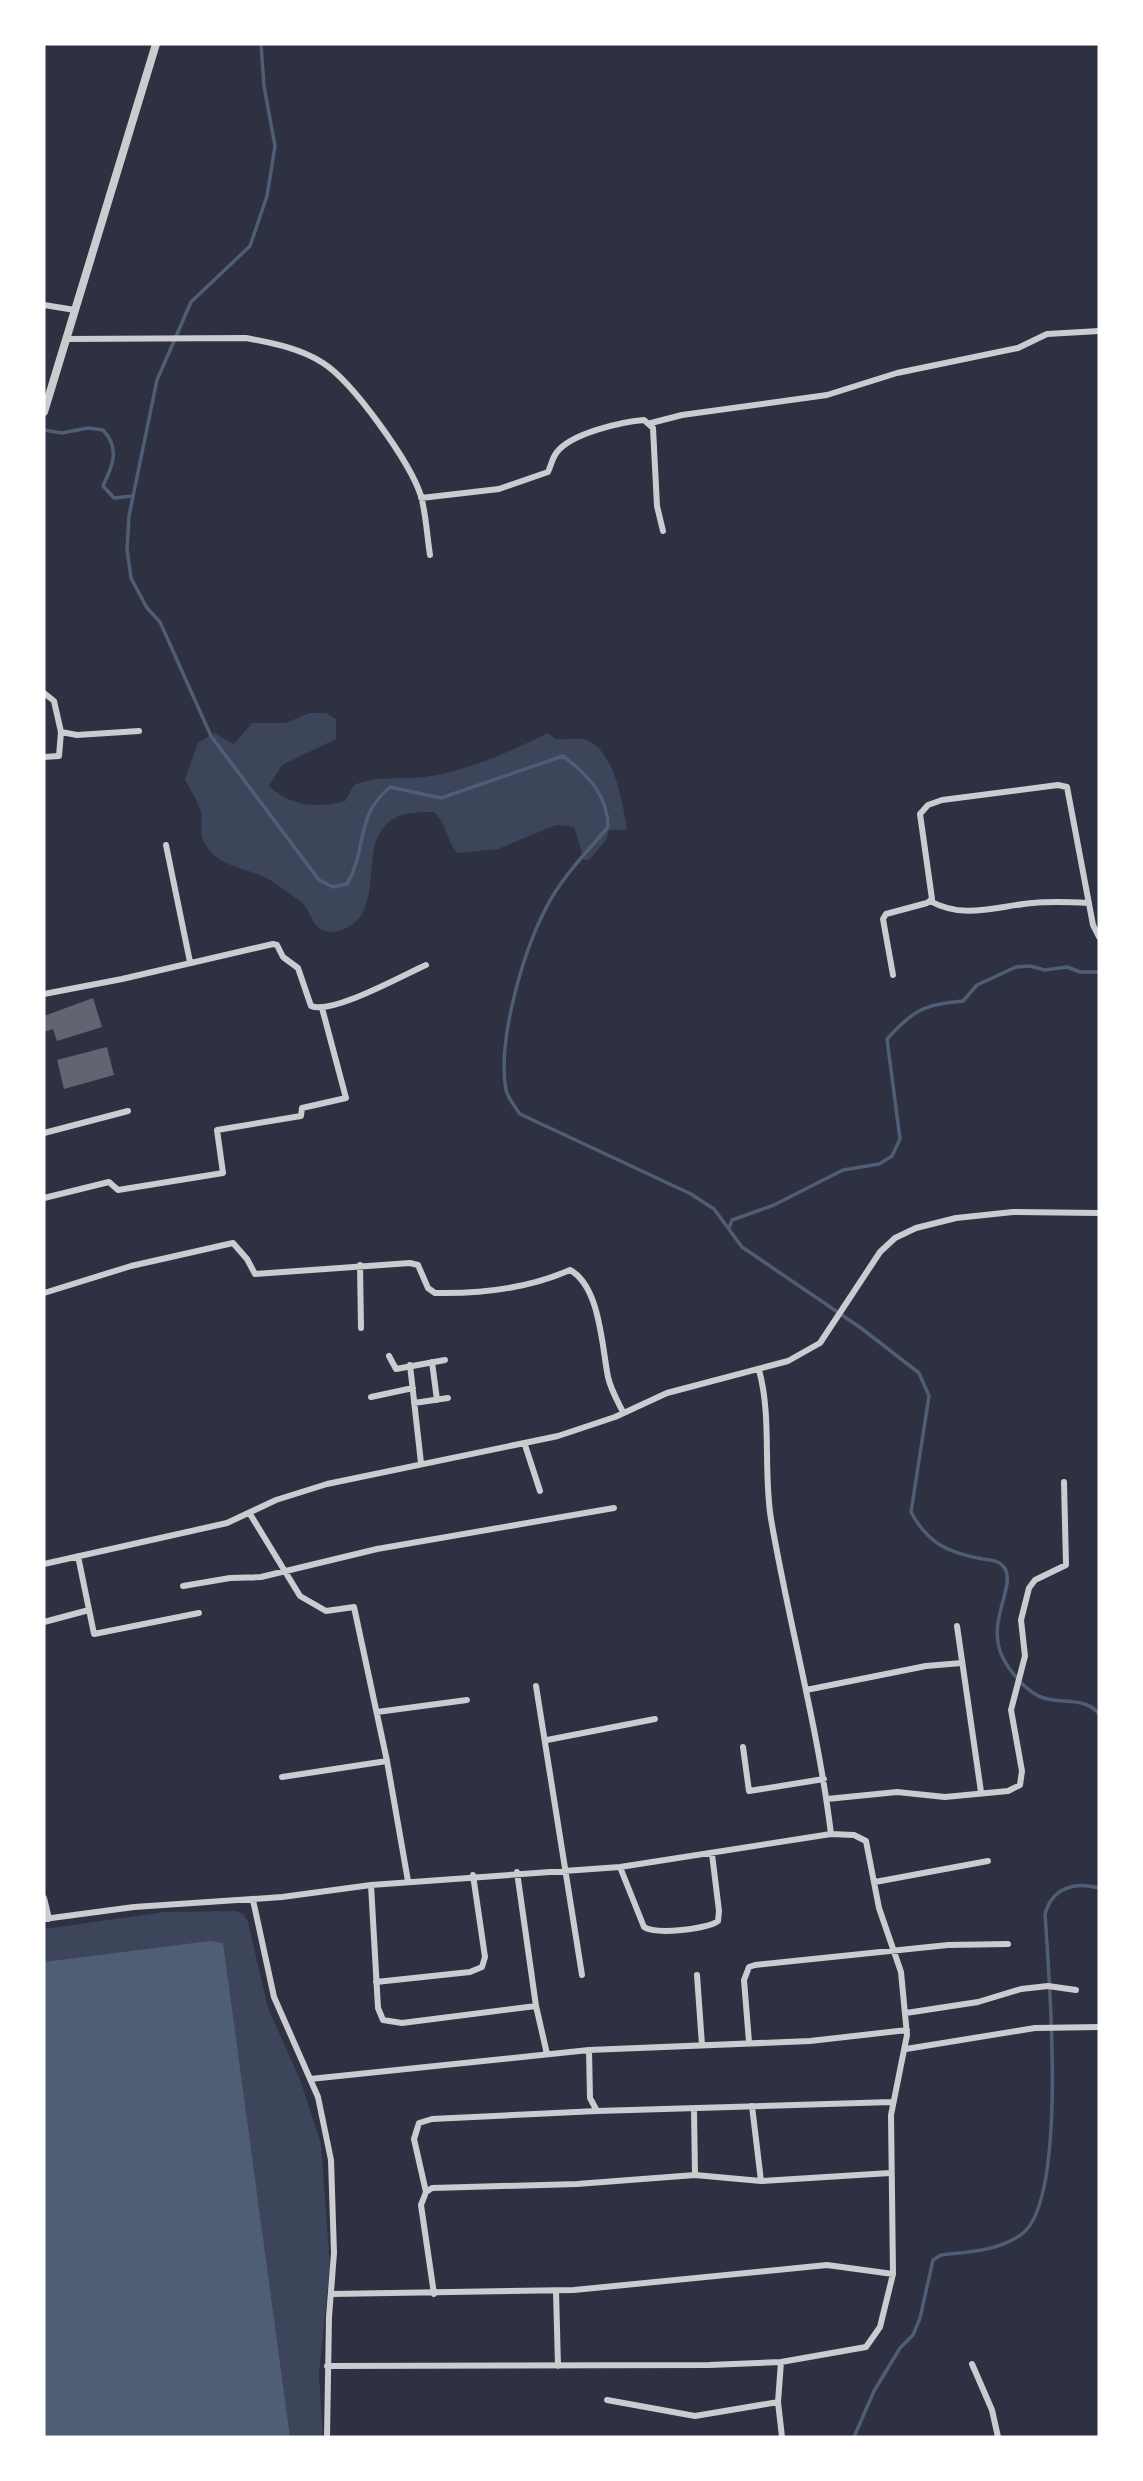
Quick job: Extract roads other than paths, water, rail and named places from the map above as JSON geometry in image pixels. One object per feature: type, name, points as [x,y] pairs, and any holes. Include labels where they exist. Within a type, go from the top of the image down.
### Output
[{"type":"street","points":[[44,412],[156,44]]},
{"type":"street","points":[[44,305],[75,310]]},
{"type":"street","points":[[421,498],[519,484],[545,474],[557,451],[596,431],[632,421],[651,423],[682,415],[827,395],[897,373],[1018,348],[1047,334],[1099,331]]},
{"type":"street","points":[[66,339],[200,337],[272,342],[322,362],[337,374],[401,456],[421,498],[430,555]]},
{"type":"street","points":[[651,423],[657,465],[657,506],[663,531]]},
{"type":"street","points":[[44,693],[54,701],[61,732],[59,756],[44,757]]},
{"type":"street","points":[[61,732],[77,735],[139,731]]},
{"type":"street","points":[[930,901],[932,892],[920,819],[923,809],[942,800],[1064,785],[1070,790],[1089,903],[1099,937]]},
{"type":"street","points":[[166,845],[190,962]]},
{"type":"street","points":[[893,975],[884,916],[930,901],[949,910],[971,912],[1035,902],[1089,903]]},
{"type":"street","points":[[44,994],[277,945],[283,957],[298,968],[310,1006],[321,1008],[365,993],[426,965]]},
{"type":"street","points":[[44,1198],[109,1182],[118,1190],[223,1173],[217,1130],[301,1116],[302,1108],[345,1098],[321,1008]]},
{"type":"street","points":[[44,1133],[128,1111]]},
{"type":"street","points":[[44,1564],[194,1532],[250,1514],[275,1500],[327,1484],[421,1463],[525,1445],[589,1426],[667,1393],[759,1370],[804,1353],[824,1339],[843,1304],[880,1252],[908,1231],[944,1220],[1013,1212],[1098,1213],[1099,1223]]},
{"type":"street","points":[[44,1293],[131,1266],[233,1243],[247,1259],[255,1274],[360,1265],[418,1265],[428,1288],[435,1293],[505,1288],[573,1271],[600,1320],[607,1375],[612,1392],[624,1412]]},
{"type":"street","points":[[360,1265],[361,1328]]},
{"type":"street","points":[[389,1356],[396,1368],[445,1360]]},
{"type":"street","points":[[432,1362],[437,1400]]},
{"type":"street","points":[[410,1365],[421,1463]]},
{"type":"street","points":[[759,1370],[765,1402],[771,1520],[824,1779],[831,1833]]},
{"type":"street","points":[[371,1397],[413,1388]]},
{"type":"street","points":[[414,1403],[448,1398]]},
{"type":"street","points":[[525,1445],[540,1491]]},
{"type":"street","points":[[827,1799],[897,1792],[938,1798],[1008,1791],[1021,1781],[1011,1716],[1012,1699],[1025,1656],[1021,1620],[1030,1588],[1040,1576],[1066,1565],[1064,1482]]},
{"type":"street","points":[[183,1586],[283,1573],[377,1549],[614,1508]]},
{"type":"street","points":[[250,1514],[283,1573],[300,1596],[313,1606],[326,1611],[354,1607],[387,1762],[408,1881]]},
{"type":"street","points":[[78,1556],[94,1634],[199,1613]]},
{"type":"street","points":[[44,1622],[89,1609]]},
{"type":"street","points":[[957,1626],[981,1792]]},
{"type":"street","points":[[806,1690],[926,1666],[962,1663]]},
{"type":"street","points":[[536,1686],[547,1740],[583,1975]]},
{"type":"street","points":[[377,1712],[467,1700]]},
{"type":"street","points":[[547,1740],[655,1719]]},
{"type":"street","points":[[743,1747],[749,1791],[824,1779]]},
{"type":"street","points":[[282,1777],[387,1762]]},
{"type":"street","points":[[44,1898],[46,1919],[134,1907],[253,1900],[473,1875],[621,1867],[831,1833],[854,1835],[866,1841],[879,1908],[896,1952],[907,2029],[906,2049],[892,2102],[890,2174],[893,2274],[880,2327],[866,2347],[781,2362],[558,2367],[327,2366]]},
{"type":"street","points":[[621,1867],[642,1923],[650,1931],[710,1926],[718,1921],[719,1911],[712,1854]]},
{"type":"street","points":[[875,1882],[988,1861]]},
{"type":"street","points":[[517,1872],[536,2006],[547,2054]]},
{"type":"street","points":[[376,1982],[470,1972],[482,1967],[485,1957],[473,1875]]},
{"type":"street","points":[[371,1885],[379,2015],[388,2023],[536,2006]]},
{"type":"street","points":[[253,1900],[274,1997],[322,2110],[331,2160],[327,2437]]},
{"type":"street","points":[[748,2042],[744,1980],[749,1967],[805,1958],[896,1952],[947,1945],[1008,1944]]},
{"type":"street","points":[[697,1975],[702,2045]]},
{"type":"street","points":[[906,2013],[1048,1986],[1076,1990]]},
{"type":"street","points":[[906,2049],[1047,2027],[1099,2027]]},
{"type":"street","points":[[310,2078],[589,2050],[810,2041],[907,2029]]},
{"type":"street","points":[[589,2050],[590,2098],[597,2111]]},
{"type":"street","points":[[434,2294],[421,2205],[426,2193],[414,2139],[419,2123],[432,2119],[597,2111],[892,2102]]},
{"type":"street","points":[[752,2106],[761,2181]]},
{"type":"street","points":[[694,2110],[695,2175]]},
{"type":"street","points":[[426,2193],[442,2186],[577,2184],[695,2175],[761,2181],[890,2174]]},
{"type":"street","points":[[331,2294],[556,2291],[827,2265],[893,2274]]},
{"type":"street","points":[[556,2291],[558,2367]]},
{"type":"street","points":[[781,2362],[778,2402],[782,2437]]},
{"type":"street","points":[[972,2364],[992,2410],[998,2437]]},
{"type":"street","points":[[607,2400],[695,2416],[778,2402]]},
{"type":"waterway","points":[[261,44],[264,86],[275,146],[267,196],[250,246],[191,302],[157,380],[129,516],[127,549],[131,578],[147,608],[160,622],[211,736],[319,880],[333,887],[347,884],[358,858],[366,821],[379,798],[390,787],[441,798],[563,756],[588,778],[600,795],[608,827],[559,886],[537,926],[529,948],[514,997],[505,1047],[504,1070],[510,1099],[520,1114],[691,1194],[714,1209],[742,1247],[861,1328],[919,1373],[929,1396],[911,1512],[925,1532],[941,1545],[960,1554],[996,1561],[1003,1566],[1007,1583],[999,1617],[998,1644],[1006,1664],[1020,1682],[1038,1696],[1088,1705],[1099,1714]]},
{"type":"waterway","points":[[44,430],[62,433],[88,428],[103,430],[109,437],[113,451],[112,465],[103,486],[114,498],[133,496]]},
{"type":"waterway","points":[[729,1228],[732,1220],[774,1205],[843,1170],[879,1164],[892,1156],[900,1139],[887,1039],[912,1015],[939,1004],[963,1001],[977,985],[1016,967],[1030,966],[1045,970],[1067,967],[1080,972],[1099,972]]},
{"type":"waterway","points":[[854,2437],[874,2391],[900,2348],[913,2335],[920,2318],[933,2260],[941,2255],[984,2250],[1005,2244],[1023,2233],[1037,2211],[1046,2176],[1051,2132],[1052,2032],[1045,1914],[1053,1898],[1066,1889],[1081,1885],[1099,1888]]}]
